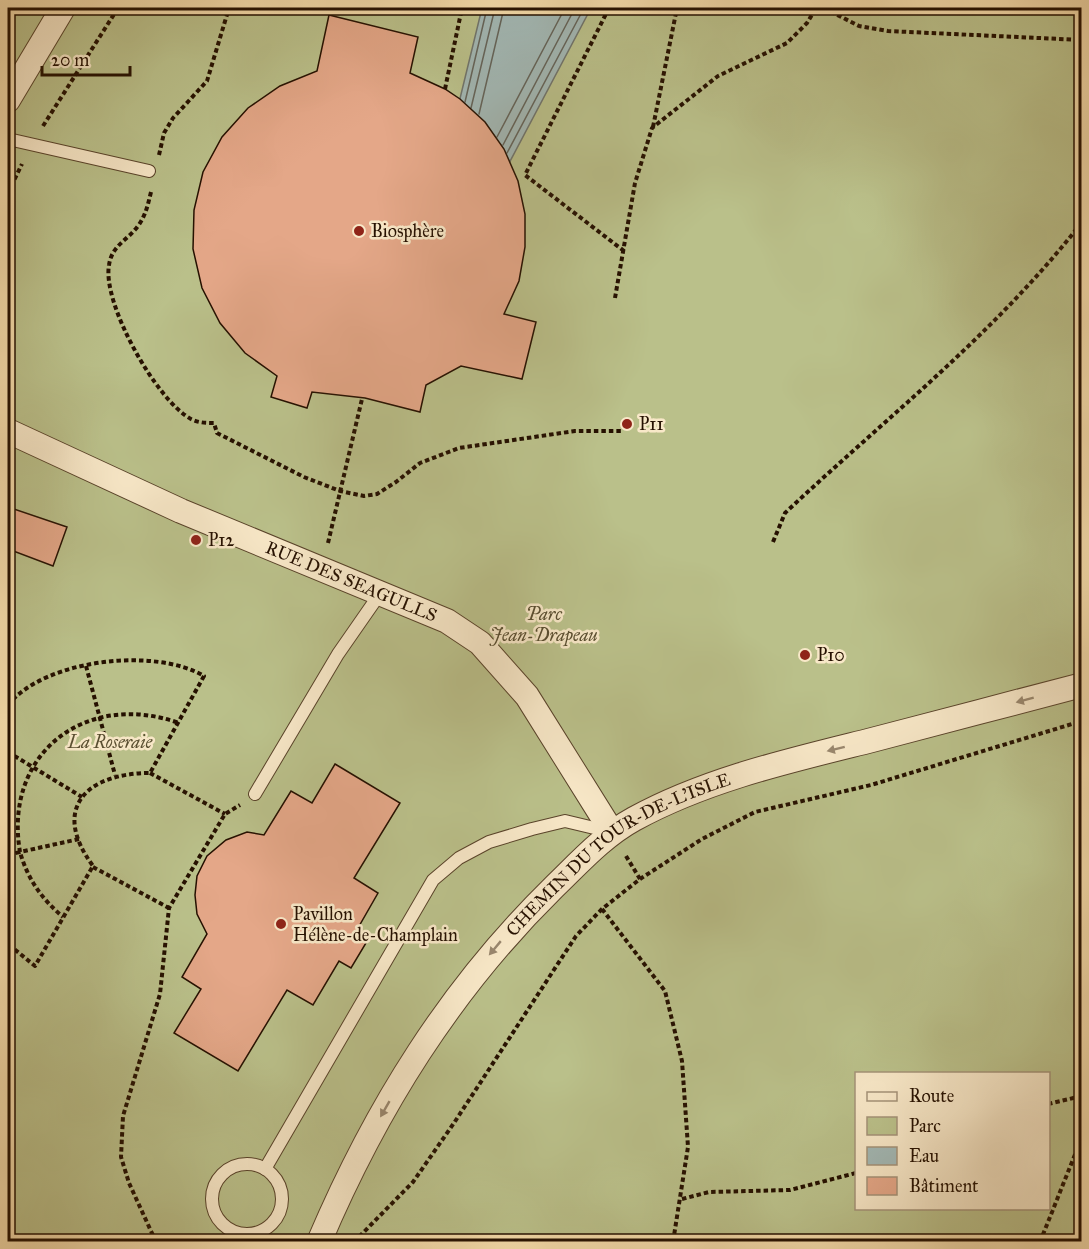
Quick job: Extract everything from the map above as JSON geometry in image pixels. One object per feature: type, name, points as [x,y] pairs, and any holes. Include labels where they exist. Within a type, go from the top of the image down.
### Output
[{"type":"street","points":[[8,100],[63,8]]},
{"type":"street","name":"RUE DES SEAGULLS","points":[[8,432],[181,511],[379,595],[447,621],[480,643],[526,696],[617,841]]},
{"type":"street","name":"CHEMIN DU TOUR-DE-L'ISLE","points":[[320,1242],[343,1186],[444,1013],[508,932],[617,841],[636,818],[777,764],[1082,685]]},
{"type":"lane","points":[[8,138],[149,171]]},
{"type":"lane","points":[[255,794],[338,654],[379,595]]},
{"type":"lane","points":[[265,1169],[433,880],[459,858],[479,848],[532,829],[565,821],[617,841]]},
{"type":"lane","points":[[254,1165],[265,1169],[280,1186],[281,1209],[267,1228],[232,1237],[216,1217],[212,1206],[215,1184],[231,1167],[254,1165]]},
{"type":"path","points":[[8,193],[31,144],[118,8]]},
{"type":"path","points":[[159,156],[164,133],[173,118],[207,81],[229,8]]},
{"type":"path","points":[[445,89],[462,8]]},
{"type":"path","points":[[609,8],[525,175],[624,251]]},
{"type":"path","points":[[615,298],[635,183],[652,128],[677,8]]},
{"type":"path","points":[[652,128],[718,76],[787,43],[807,23],[816,8]]},
{"type":"path","points":[[824,8],[859,26],[888,31],[1082,40]]},
{"type":"path","points":[[153,184],[146,213],[136,228],[121,240],[111,253],[108,269],[114,310],[120,326],[176,408],[191,419],[202,423],[214,423],[217,433],[304,477],[340,491],[364,496],[377,494],[420,463],[459,448],[575,431],[621,431]]},
{"type":"path","points":[[773,542],[785,513],[987,330],[1024,293],[1082,222]]},
{"type":"path","points":[[327,547],[362,399]]},
{"type":"path","points":[[8,705],[23,691],[40,681],[86,666],[120,660],[163,662],[193,669],[204,676],[150,773]]},
{"type":"path","points":[[86,666],[115,775]]},
{"type":"path","points":[[63,917],[36,889],[26,872],[20,852],[16,828],[17,809],[22,787],[32,766],[61,737],[77,726],[99,717],[136,713],[162,717],[179,723]]},
{"type":"path","points":[[354,1242],[413,1182],[454,1124],[576,936],[602,909],[640,879],[702,839],[755,812],[871,785],[1082,721]]},
{"type":"path","points":[[8,752],[82,797]]},
{"type":"path","points":[[156,1242],[129,1183],[121,1157],[123,1116],[160,994],[169,908],[225,814],[150,773],[115,775],[101,780],[82,797],[75,819],[84,854],[93,866],[169,908]]},
{"type":"path","points":[[8,855],[79,839]]},
{"type":"path","points":[[617,841],[640,879]]},
{"type":"path","points":[[8,944],[35,966],[93,866]]},
{"type":"path","points":[[602,909],[665,991],[682,1061],[688,1147],[672,1242]]},
{"type":"path","points":[[1050,1104],[1082,1096]]},
{"type":"path","points":[[1040,1242],[1082,1137]]},
{"type":"path","points":[[681,1199],[709,1192],[790,1190],[855,1173]]},
{"type":"green space","name":"Parc Jean-Drapeau","points":[[8,8],[1081,8],[1081,1241],[8,1241]]},
{"type":"water","points":[[482,8],[591,8],[487,205],[437,193]]},
{"type":"building","name":"Biosphère","points":[[329,15],[418,37],[410,73],[445,89],[460,99],[485,122],[504,149],[518,181],[525,214],[525,247],[519,281],[504,314],[536,322],[522,379],[461,366],[426,385],[420,412],[365,398],[312,392],[307,408],[271,397],[277,376],[245,353],[220,323],[202,288],[193,249],[194,210],[203,172],[222,137],[248,108],[280,86],[317,71]]},
{"type":"building","points":[[8,507],[67,527],[53,566],[8,549]]},
{"type":"building","name":"Pavillon Hélène-de-Champlain","points":[[335,764],[400,803],[354,878],[378,893],[354,935],[366,943],[351,968],[339,961],[313,1005],[287,990],[238,1071],[174,1033],[201,989],[182,977],[207,934],[197,914],[195,895],[197,876],[207,856],[226,840],[247,832],[264,835],[291,791],[312,803]]},
{"type":"place","name":"Biosphère","points":[[359,231]]},
{"type":"place","name":"P11","points":[[627,424]]},
{"type":"place","name":"P12","points":[[196,540]]},
{"type":"place","name":"P10","points":[[805,655]]},
{"type":"place","name":"Pavillon Hélène-de-Champlain","points":[[281,924]]},
{"type":"park label","name":"La Roseraie","points":[[110,742]]}]
